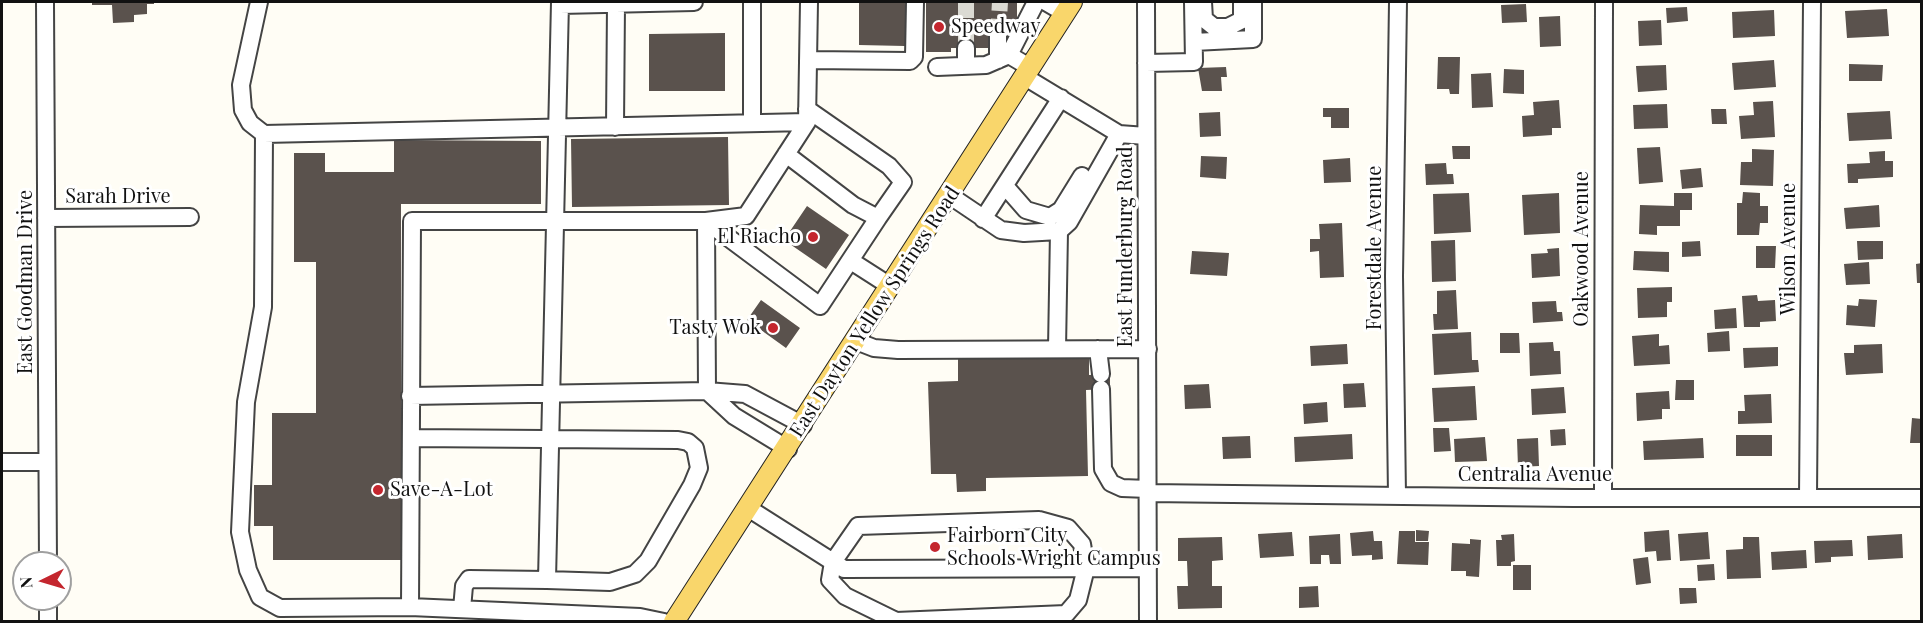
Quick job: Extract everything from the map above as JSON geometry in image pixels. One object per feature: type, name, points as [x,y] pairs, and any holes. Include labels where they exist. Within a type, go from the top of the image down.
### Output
[{"type":"main road","name":"East Dayton Yellow Springs Road","points":[[674,621],[788,448],[1050,38],[1059,3]]},
{"type":"street","name":"East Goodman Drive","points":[[45,2],[48,551]]},
{"type":"street","points":[[259,2],[241,85],[243,110],[250,123],[264,134],[752,123],[807,116],[889,166],[903,182],[820,306],[706,221]]},
{"type":"street","points":[[547,580],[560,4],[694,2]]},
{"type":"street","points":[[752,2],[752,123]]},
{"type":"street","points":[[410,607],[412,221],[706,221],[746,216],[786,154],[807,116],[809,2]]},
{"type":"street","points":[[808,60],[910,61],[914,57],[915,2]]},
{"type":"street","points":[[937,67],[986,65],[1003,58],[1036,2]]},
{"type":"street","name":"East Funderburg Road","points":[[1146,2],[1148,621]]},
{"type":"street","points":[[1146,63],[1194,62],[1193,2]]},
{"type":"street","points":[[1203,2],[1204,19],[1214,27],[1228,27],[1242,20],[1242,2]]},
{"type":"street","points":[[1194,42],[1253,39],[1253,2]]},
{"type":"street","name":"Forestdale Avenue","points":[[1397,495],[1394,276],[1398,2]]},
{"type":"street","name":"Oakwood Avenue","points":[[1603,497],[1604,2]]},
{"type":"street","name":"Wilson Avenue","points":[[1808,497],[1812,2]]},
{"type":"street","points":[[615,126],[616,4]]},
{"type":"street","points":[[998,35],[1003,58],[1028,72],[1061,98],[1119,134],[1146,136]]},
{"type":"street","points":[[966,48],[966,66]]},
{"type":"street","points":[[983,219],[1061,98]]},
{"type":"street","points":[[264,134],[263,307],[246,402],[240,532],[248,570],[260,597],[280,608],[410,607],[640,617],[664,621]]},
{"type":"street","points":[[949,195],[1001,230],[1024,233],[1059,231],[1069,222],[1119,134]]},
{"type":"street","points":[[786,154],[853,205],[878,218]]},
{"type":"street","points":[[1005,186],[1026,210],[1050,218],[1061,210],[1082,176]]},
{"type":"street","name":"Sarah Drive","points":[[46,218],[190,217]]},
{"type":"street","points":[[706,221],[707,391],[734,416],[788,448]]},
{"type":"street","points":[[1057,349],[1059,231]]},
{"type":"street","points":[[851,261],[890,286]]},
{"type":"street","points":[[856,341],[874,348],[898,350],[1148,349]]},
{"type":"street","name":"Centralia Avenue","points":[[1098,349],[1103,469],[1111,483],[1122,488],[1148,491],[1397,495],[1922,498]]},
{"type":"street","points":[[410,396],[707,391],[745,394],[803,424]]},
{"type":"street","points":[[411,438],[688,442],[695,448],[699,468],[648,561],[635,574],[610,582],[469,579],[464,586],[462,609]]},
{"type":"street","points":[[2,462],[47,462]]},
{"type":"street","points":[[748,508],[844,569],[1148,568]]},
{"type":"street","points":[[1040,520],[1068,528],[1082,544],[1086,568],[1078,600],[1066,614],[896,621],[845,597],[830,580],[833,562],[858,526],[1040,520]]},
{"type":"building","points":[[92,2],[154,2],[154,4],[147,4],[147,14],[134,15],[134,22],[113,23],[112,5],[92,5]]},
{"type":"building","points":[[859,2],[905,2],[905,46],[859,45]]},
{"type":"building","name":"Speedway","points":[[926,2],[1017,2],[1017,35],[991,35],[991,48],[951,48],[951,52],[926,52]]},
{"type":"building","points":[[1526,4],[1527,22],[1502,23],[1501,5]]},
{"type":"building","points":[[1687,7],[1688,21],[1667,23],[1666,8]]},
{"type":"building","points":[[1887,9],[1889,36],[1847,38],[1845,11]]},
{"type":"building","points":[[1774,10],[1775,36],[1733,38],[1732,12]]},
{"type":"building","points":[[1560,16],[1561,46],[1540,47],[1539,17]]},
{"type":"building","points":[[1661,20],[1662,45],[1639,46],[1638,21]]},
{"type":"building","points":[[725,33],[725,91],[649,91],[649,34]]},
{"type":"building","points":[[1438,57],[1460,57],[1459,94],[1450,94],[1449,89],[1437,89]]},
{"type":"building","points":[[1774,60],[1776,87],[1734,90],[1732,63]]},
{"type":"building","points":[[1849,64],[1883,65],[1882,81],[1849,81]]},
{"type":"building","points":[[1666,65],[1667,90],[1638,92],[1636,66]]},
{"type":"building","points":[[1226,67],[1227,77],[1221,77],[1222,91],[1202,91],[1198,68]]},
{"type":"building","points":[[1504,69],[1524,70],[1524,94],[1503,93]]},
{"type":"building","points":[[1491,73],[1493,107],[1472,108],[1471,74]]},
{"type":"building","points":[[1559,100],[1561,128],[1552,128],[1552,135],[1523,137],[1522,116],[1534,115],[1533,102]]},
{"type":"building","points":[[1773,101],[1775,137],[1741,139],[1739,116],[1754,115],[1753,102]]},
{"type":"building","points":[[1667,104],[1668,128],[1634,129],[1633,105]]},
{"type":"building","points":[[1323,108],[1349,108],[1349,128],[1331,128],[1331,117],[1323,117]]},
{"type":"building","points":[[1711,109],[1726,109],[1727,124],[1712,124]]},
{"type":"building","points":[[1890,111],[1892,139],[1849,141],[1847,113]]},
{"type":"building","points":[[1220,112],[1221,136],[1200,137],[1199,113]]},
{"type":"building","points":[[728,137],[729,205],[572,207],[571,139]]},
{"type":"building","points":[[394,140],[541,141],[541,204],[401,204],[401,560],[273,560],[273,526],[254,526],[254,485],[272,485],[272,413],[316,413],[316,262],[294,262],[294,153],[325,153],[325,172],[394,172]]},
{"type":"building","points":[[1452,146],[1470,146],[1470,159],[1453,159]]},
{"type":"building","points":[[1660,147],[1663,182],[1639,184],[1637,148]]},
{"type":"building","points":[[1752,149],[1774,150],[1773,186],[1740,185],[1741,162],[1752,162]]},
{"type":"building","points":[[1885,151],[1885,161],[1893,161],[1893,177],[1858,179],[1858,183],[1848,183],[1847,164],[1870,163],[1869,152]]},
{"type":"building","points":[[1201,156],[1227,157],[1226,179],[1200,177]]},
{"type":"building","points":[[1350,158],[1351,182],[1324,183],[1323,160]]},
{"type":"building","points":[[1446,163],[1447,174],[1453,174],[1454,184],[1426,185],[1425,164]]},
{"type":"building","points":[[1701,168],[1703,187],[1682,189],[1680,170]]},
{"type":"building","points":[[1743,192],[1760,193],[1760,206],[1768,206],[1768,223],[1760,223],[1759,235],[1737,235],[1737,203],[1742,203]]},
{"type":"building","points":[[1469,193],[1471,232],[1434,234],[1433,194]]},
{"type":"building","points":[[1559,193],[1560,233],[1524,235],[1522,195]]},
{"type":"building","points":[[1674,193],[1692,193],[1692,210],[1680,210],[1680,226],[1657,226],[1657,235],[1639,234],[1640,205],[1674,206]]},
{"type":"building","points":[[1879,205],[1880,227],[1846,229],[1844,208]]},
{"type":"building","points":[[807,206],[849,235],[826,269],[784,240]]},
{"type":"building","points":[[1342,223],[1344,277],[1320,278],[1319,251],[1310,252],[1310,239],[1320,239],[1319,224]]},
{"type":"building","points":[[1455,240],[1456,281],[1432,282],[1431,241]]},
{"type":"building","points":[[1700,241],[1701,256],[1682,257],[1682,242]]},
{"type":"building","points":[[1857,241],[1883,241],[1883,259],[1858,260]]},
{"type":"building","points":[[1756,246],[1776,246],[1775,268],[1756,268]]},
{"type":"building","points":[[1559,248],[1560,276],[1532,278],[1531,254],[1548,253],[1547,249]]},
{"type":"building","points":[[1192,251],[1229,253],[1227,276],[1190,274]]},
{"type":"building","points":[[1634,251],[1669,252],[1669,272],[1633,270]]},
{"type":"building","points":[[1869,262],[1870,284],[1846,285],[1844,264]]},
{"type":"building","points":[[1922,263],[1922,283],[1917,283],[1916,264]]},
{"type":"building","points":[[1672,287],[1672,302],[1667,302],[1667,317],[1638,318],[1637,288]]},
{"type":"building","points":[[1456,290],[1458,329],[1434,330],[1433,314],[1437,314],[1437,291]]},
{"type":"building","points":[[1757,295],[1758,301],[1775,300],[1776,321],[1760,322],[1760,327],[1744,327],[1742,296]]},
{"type":"building","points":[[1859,299],[1877,300],[1875,327],[1846,325],[1847,305],[1858,306]]},
{"type":"building","points":[[761,300],[800,328],[786,348],[747,320]]},
{"type":"building","points":[[1556,301],[1557,312],[1562,312],[1563,321],[1533,323],[1532,302]]},
{"type":"building","points":[[1736,308],[1737,328],[1715,329],[1714,310]]},
{"type":"building","points":[[1729,331],[1730,351],[1708,352],[1707,333]]},
{"type":"building","points":[[1471,332],[1472,360],[1478,360],[1479,372],[1434,375],[1432,334]]},
{"type":"building","points":[[1500,333],[1519,333],[1520,353],[1500,353]]},
{"type":"building","points":[[1659,334],[1659,346],[1669,345],[1670,364],[1634,366],[1632,336]]},
{"type":"building","points":[[1553,342],[1554,351],[1560,351],[1561,374],[1530,376],[1529,343]]},
{"type":"building","points":[[1347,344],[1348,364],[1311,366],[1310,346]]},
{"type":"building","points":[[1882,344],[1883,373],[1846,375],[1844,353],[1854,353],[1854,345]]},
{"type":"building","points":[[1778,347],[1778,366],[1744,368],[1743,348]]},
{"type":"building","points":[[1089,354],[1089,375],[1110,374],[1110,389],[1086,390],[1088,476],[986,478],[986,491],[957,492],[956,474],[931,474],[928,382],[958,381],[958,357]]},
{"type":"building","points":[[1676,380],[1694,380],[1694,400],[1675,400]]},
{"type":"building","points":[[1364,383],[1366,407],[1344,408],[1343,384]]},
{"type":"building","points":[[1209,384],[1211,408],[1185,409],[1184,385]]},
{"type":"building","points":[[1475,386],[1477,420],[1434,422],[1432,388]]},
{"type":"building","points":[[1564,387],[1566,413],[1532,415],[1531,389]]},
{"type":"building","points":[[1669,391],[1670,409],[1662,409],[1662,419],[1637,421],[1636,393]]},
{"type":"building","points":[[1771,394],[1772,423],[1738,424],[1738,411],[1745,411],[1744,395]]},
{"type":"building","points":[[1327,402],[1328,422],[1304,424],[1303,404]]},
{"type":"building","points":[[1912,418],[1922,419],[1922,443],[1910,443]]},
{"type":"building","points":[[1433,428],[1449,428],[1451,451],[1434,452]]},
{"type":"building","points":[[1565,429],[1566,445],[1551,446],[1550,430]]},
{"type":"building","points":[[1352,434],[1353,459],[1295,462],[1294,437]]},
{"type":"building","points":[[1736,435],[1772,435],[1772,456],[1736,456]]},
{"type":"building","points":[[1250,436],[1251,458],[1223,459],[1222,437]]},
{"type":"building","points":[[1485,437],[1487,461],[1455,462],[1454,439]]},
{"type":"building","points":[[1538,438],[1539,466],[1518,467],[1517,439]]},
{"type":"building","points":[[1703,438],[1704,458],[1644,460],[1643,441]]},
{"type":"building","points":[[1416,530],[1429,531],[1428,541],[1416,541]]},
{"type":"building","points":[[1669,530],[1671,560],[1657,561],[1656,551],[1645,552],[1644,532]]},
{"type":"building","points":[[1373,531],[1374,541],[1382,541],[1383,559],[1372,560],[1372,555],[1352,556],[1350,533]]},
{"type":"building","points":[[1399,531],[1415,531],[1415,542],[1429,542],[1428,565],[1397,564]]},
{"type":"building","points":[[1292,532],[1294,556],[1260,558],[1258,534]]},
{"type":"building","points":[[1708,532],[1710,559],[1680,561],[1678,534]]},
{"type":"building","points":[[1340,534],[1341,564],[1330,564],[1329,555],[1321,555],[1321,564],[1310,564],[1309,536]]},
{"type":"building","points":[[1514,534],[1515,561],[1511,562],[1511,566],[1497,566],[1496,540],[1502,540],[1501,535]]},
{"type":"building","points":[[1902,534],[1903,558],[1868,560],[1867,536]]},
{"type":"building","points":[[1222,537],[1223,560],[1212,561],[1212,586],[1222,586],[1222,608],[1178,609],[1177,586],[1188,586],[1187,561],[1178,561],[1178,538]]},
{"type":"building","points":[[1743,537],[1759,537],[1761,578],[1727,579],[1726,550],[1743,549]]},
{"type":"building","points":[[1470,539],[1481,540],[1479,577],[1466,576],[1466,571],[1451,571],[1452,543],[1470,544]]},
{"type":"building","points":[[1852,540],[1853,556],[1831,557],[1831,562],[1815,563],[1814,541]]},
{"type":"building","points":[[1806,550],[1807,568],[1772,570],[1771,552]]},
{"type":"building","points":[[1648,557],[1651,583],[1636,585],[1633,559]]},
{"type":"building","points":[[1714,564],[1715,580],[1698,581],[1697,565]]},
{"type":"building","points":[[1513,565],[1531,565],[1531,590],[1513,590]]},
{"type":"building","points":[[1318,586],[1319,607],[1299,608],[1299,587]]},
{"type":"building","points":[[1679,588],[1696,588],[1697,603],[1680,604]]},
{"type":"tunnel","points":[[966,2],[966,48]]},
{"type":"tunnel","points":[[998,35],[1000,2]]},
{"type":"place","name":"Speedway","points":[[939,27]]},
{"type":"place","name":"El Riacho","points":[[813,237]]},
{"type":"place","name":"Tasty Wok","points":[[773,328]]},
{"type":"place","name":"Save-A-Lot","points":[[378,490]]},
{"type":"place","name":"Fairborn City Schools Wright Campus","points":[[935,547]]}]
